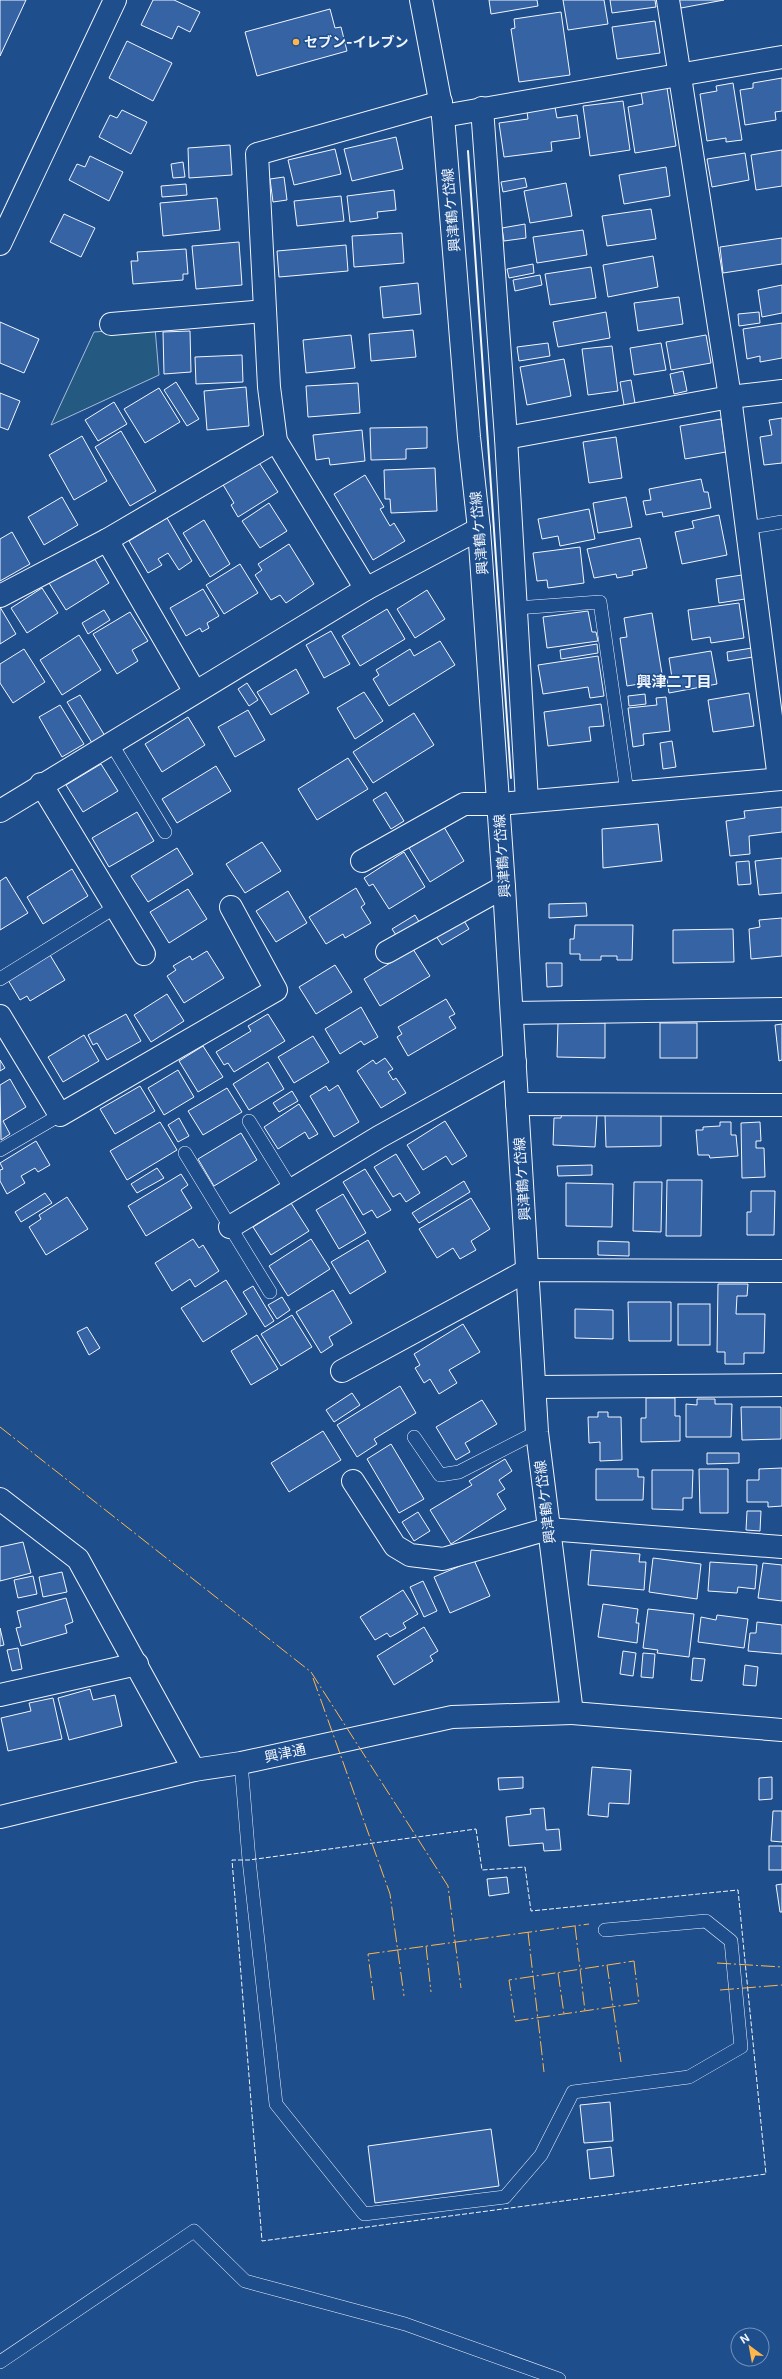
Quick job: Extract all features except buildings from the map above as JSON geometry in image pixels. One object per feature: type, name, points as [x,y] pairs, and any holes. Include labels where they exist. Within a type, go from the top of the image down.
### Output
[{"type":"street","points":[[0,244],[116,0]]},
{"type":"street","name":"興津鶴ケ岱線","points":[[421,0],[442,109],[469,437],[479,529],[499,804],[537,1432],[572,1713]]},
{"type":"street","points":[[362,861],[464,804],[499,804],[781,779],[746,528],[730,397],[668,0]]},
{"type":"street","points":[[366,589],[276,440],[269,387],[257,154],[442,109],[482,108],[680,76],[782,57]]},
{"type":"street","points":[[482,108],[506,438],[527,801]]},
{"type":"street","points":[[110,324],[264,311]]},
{"type":"street","points":[[506,438],[730,397],[782,391]]},
{"type":"street","points":[[0,596],[107,540],[276,440]]},
{"type":"street","points":[[0,811],[41,784],[366,589],[479,529]]},
{"type":"street","points":[[107,540],[195,692]]},
{"type":"street","points":[[41,784],[114,908],[144,954]]},
{"type":"street","points":[[387,952],[504,887]]},
{"type":"street","points":[[0,1016],[60,1115],[276,990],[230,907]]},
{"type":"street","points":[[512,1013],[782,1008]]},
{"type":"street","points":[[230,1227],[379,1137],[515,1062]]},
{"type":"street","points":[[517,1104],[782,1105]]},
{"type":"street","points":[[342,1371],[528,1270],[782,1271]]},
{"type":"street","points":[[535,1387],[782,1385]]},
{"type":"street","points":[[353,1481],[395,1546],[410,1555],[443,1559],[548,1529],[782,1547]]},
{"type":"street","points":[[4,1508],[78,1559],[194,1770]]},
{"type":"street","points":[[0,1695],[137,1664]]},
{"type":"street","name":"興津通","points":[[0,1817],[194,1770],[241,1763],[452,1717],[572,1713],[782,1730]]},
{"type":"lane","points":[[746,528],[782,522]]},
{"type":"lane","points":[[516,608],[600,602],[627,792]]},
{"type":"lane","points":[[111,743],[165,832]]},
{"type":"lane","points":[[0,979],[114,908]]},
{"type":"lane","points":[[0,1150],[60,1115]]},
{"type":"lane","points":[[249,1121],[291,1190]]},
{"type":"lane","points":[[185,1153],[270,1292]]},
{"type":"lane","points":[[414,1437],[440,1475],[459,1472],[537,1432]]},
{"type":"lane","points":[[241,1763],[249,1860],[276,2104],[364,2214],[505,2197],[541,2155],[573,2092],[689,2077],[741,2047],[731,1941],[706,1921],[605,1930]]},
{"type":"lane","points":[[0,2362],[194,2231],[246,2281],[405,2324],[559,2379]]},
{"type":"shaded area","points":[[155,328],[159,375],[51,425],[94,332]]},
{"type":"fence","points":[[476,1829],[482,1870],[525,1867],[531,1911],[738,1890],[766,2174],[262,2241],[232,1860],[249,1860],[476,1829]]},
{"type":"wall","points":[[468,151],[511,778]]},
{"type":"power","points":[[0,1427],[311,1672],[448,1886],[461,1988]]},
{"type":"power","points":[[313,1678],[390,1894],[404,1996]]},
{"type":"power","points":[[374,2000],[368,1954],[589,1924]]},
{"type":"power","points":[[575,1926],[585,2011]]},
{"type":"power","points":[[528,1932],[544,2072]]},
{"type":"power","points":[[426,1946],[431,1992]]},
{"type":"power","points":[[634,1961],[639,2003],[515,2021],[509,1980],[634,1961]]},
{"type":"power","points":[[717,1963],[782,1967]]},
{"type":"power","points":[[607,1965],[621,2062]]},
{"type":"power","points":[[558,1973],[564,2014]]},
{"type":"power","points":[[720,1990],[782,1985]]},
{"type":"place","name":"セブン-イレブン","points":[[296,42]]},
{"type":"district","name":"興津二丁目","points":[[674,682]]}]
